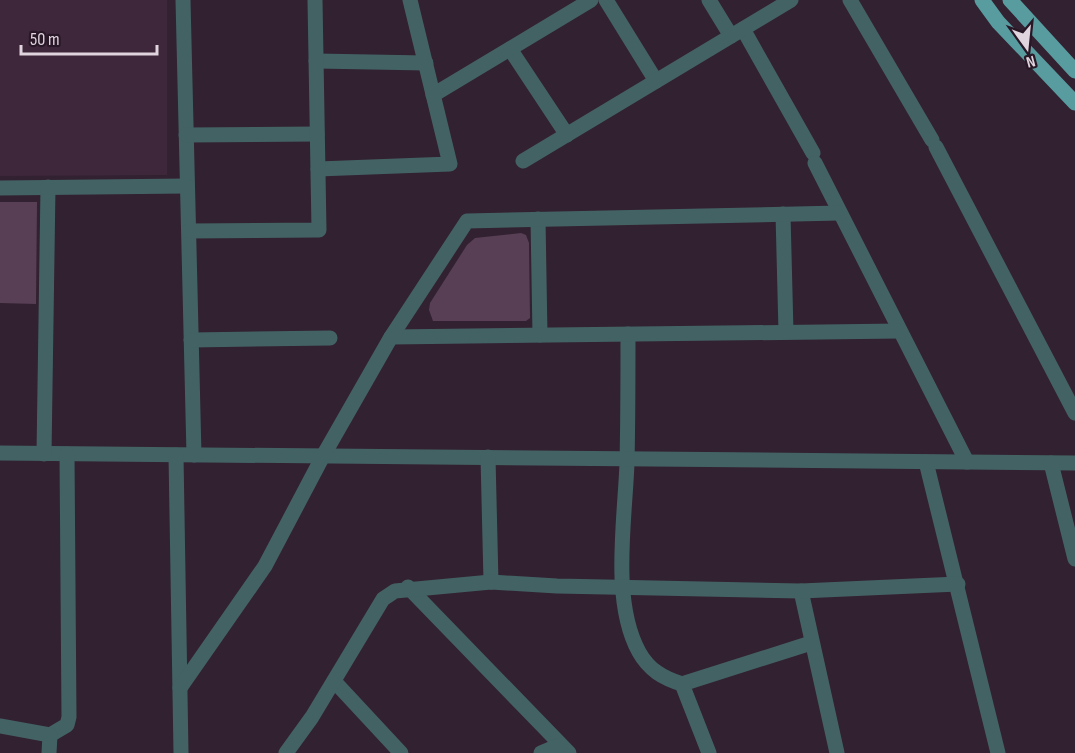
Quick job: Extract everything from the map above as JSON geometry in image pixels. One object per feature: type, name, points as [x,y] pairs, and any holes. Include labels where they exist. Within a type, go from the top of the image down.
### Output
[{"type":"main road","points":[[982,0],[998,22],[1075,103]]},
{"type":"main road","points":[[1010,0],[1075,71]]},
{"type":"street","points":[[183,0],[194,455]]},
{"type":"street","points":[[189,231],[319,230],[315,0]]},
{"type":"street","points":[[318,169],[450,164],[410,0]]},
{"type":"street","points":[[433,95],[591,0]]},
{"type":"street","points":[[606,0],[656,81]]},
{"type":"street","points":[[709,0],[737,32],[814,158],[967,462]]},
{"type":"street","points":[[523,161],[791,0]]},
{"type":"street","points":[[850,0],[934,143],[1075,414]]},
{"type":"street","points":[[510,49],[567,135]]},
{"type":"street","points":[[316,61],[426,63]]},
{"type":"street","points":[[186,135],[317,134]]},
{"type":"street","points":[[0,188],[187,186]]},
{"type":"street","points":[[44,453],[48,187]]},
{"type":"street","points":[[180,688],[265,566],[322,456],[391,337],[467,221],[840,213]]},
{"type":"street","points":[[783,214],[786,332]]},
{"type":"street","points":[[538,219],[540,335]]},
{"type":"street","points":[[391,337],[900,331]]},
{"type":"street","points":[[628,334],[627,459],[621,588],[629,628],[640,653],[655,672],[682,684],[811,643]]},
{"type":"street","points":[[191,340],[330,338]]},
{"type":"street","points":[[0,453],[1075,463]]},
{"type":"street","points":[[0,726],[50,735],[67,725],[69,717],[67,454]]},
{"type":"street","points":[[176,455],[181,753]]},
{"type":"street","points":[[488,458],[491,582]]},
{"type":"street","points":[[926,462],[998,753]]},
{"type":"street","points":[[1051,463],[1075,559]]},
{"type":"street","points":[[286,753],[334,681],[383,599],[395,591],[491,582],[621,588],[801,591],[958,584]]},
{"type":"street","points":[[408,588],[564,749]]},
{"type":"street","points":[[801,591],[837,753]]},
{"type":"street","points":[[334,681],[400,753]]},
{"type":"street","points":[[682,684],[709,753]]},
{"type":"street","points":[[49,753],[50,735]]},
{"type":"street","points":[[541,753],[564,749]]},
{"type":"shaded area","points":[[0,0],[167,0],[167,175],[0,176]]},
{"type":"shaded area","points":[[0,202],[37,202],[36,304],[0,303]]},
{"type":"shaded area","points":[[521,233],[526,235],[529,243],[530,318],[526,321],[433,321],[429,310],[430,303],[467,245],[475,238]]}]
